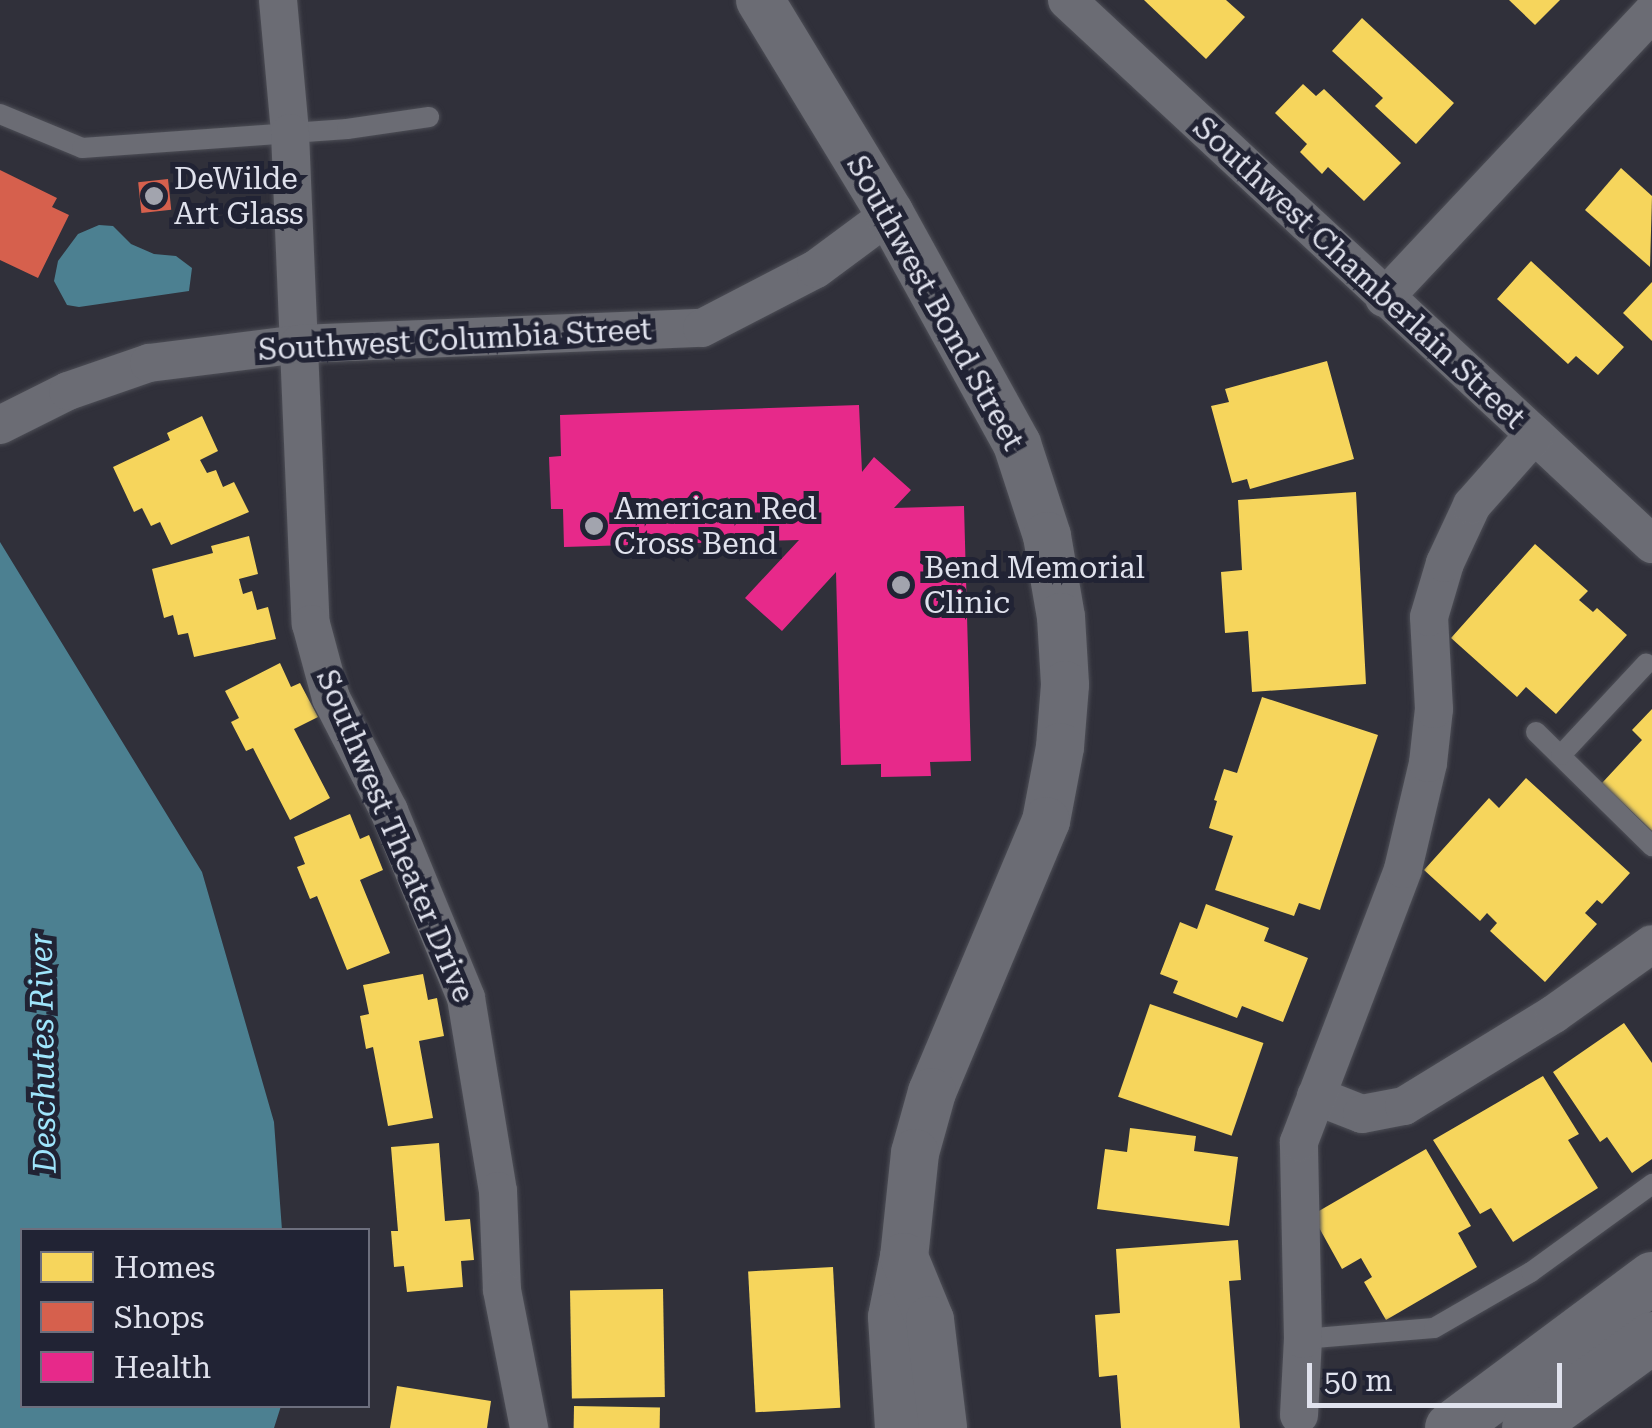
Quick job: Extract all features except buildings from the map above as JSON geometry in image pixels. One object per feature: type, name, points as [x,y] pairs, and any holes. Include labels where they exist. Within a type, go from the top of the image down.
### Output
[{"type":"main road","points":[[1451,1428],[1652,1278]]},
{"type":"main road","points":[[1528,1428],[1652,1338]]},
{"type":"street","name":"Southwest Theater Drive","points":[[278,0],[290,133],[311,624],[331,698],[390,810],[466,998],[498,1191],[502,1290],[529,1428]]},
{"type":"street","name":"Southwest Bond Street","points":[[760,0],[890,214],[1017,444],[1048,536],[1061,617],[1066,685],[1060,747],[1046,821],[932,1092],[915,1153],[904,1257],[892,1317],[899,1428]]},
{"type":"street","name":"Southwest Chamberlain Street","points":[[1067,0],[1652,544]]},
{"type":"street","points":[[1384,298],[1652,12]]},
{"type":"street","name":"Southwest Columbia Street","points":[[0,425],[49,400],[149,363],[299,344],[702,328],[816,269],[890,214]]},
{"type":"street","points":[[1299,1415],[1303,1339],[1299,1142],[1403,869],[1428,763],[1434,709],[1428,617],[1444,564],[1472,505],[1534,435]]},
{"type":"street","points":[[1316,1096],[1362,1114],[1404,1106],[1554,1014],[1652,944]]},
{"type":"street","name":"Southwest Bond Street","points":[[904,1257],[930,1320],[943,1428]]},
{"type":"lane","points":[[0,114],[82,148],[290,133],[429,116]]},
{"type":"lane","points":[[1561,755],[1646,664]]},
{"type":"lane","points":[[1536,732],[1652,846]]},
{"type":"lane","points":[[1303,1339],[1434,1328],[1531,1272],[1652,1184]]},
{"type":"water","points":[[99,225],[113,226],[131,244],[154,254],[176,256],[192,268],[189,291],[79,307],[67,305],[54,281],[58,261],[78,234]]},
{"type":"water","name":"Deschutes River","points":[[0,542],[202,872],[274,1122],[282,1228],[20,1228],[20,1408],[280,1408],[274,1428],[0,1428]]},
{"type":"place","name":"DeWilde Art Glass","points":[[154,196]]},
{"type":"place","name":"American Red Cross Bend","points":[[594,526]]},
{"type":"place","name":"Bend Memorial Clinic","points":[[901,585]]}]
